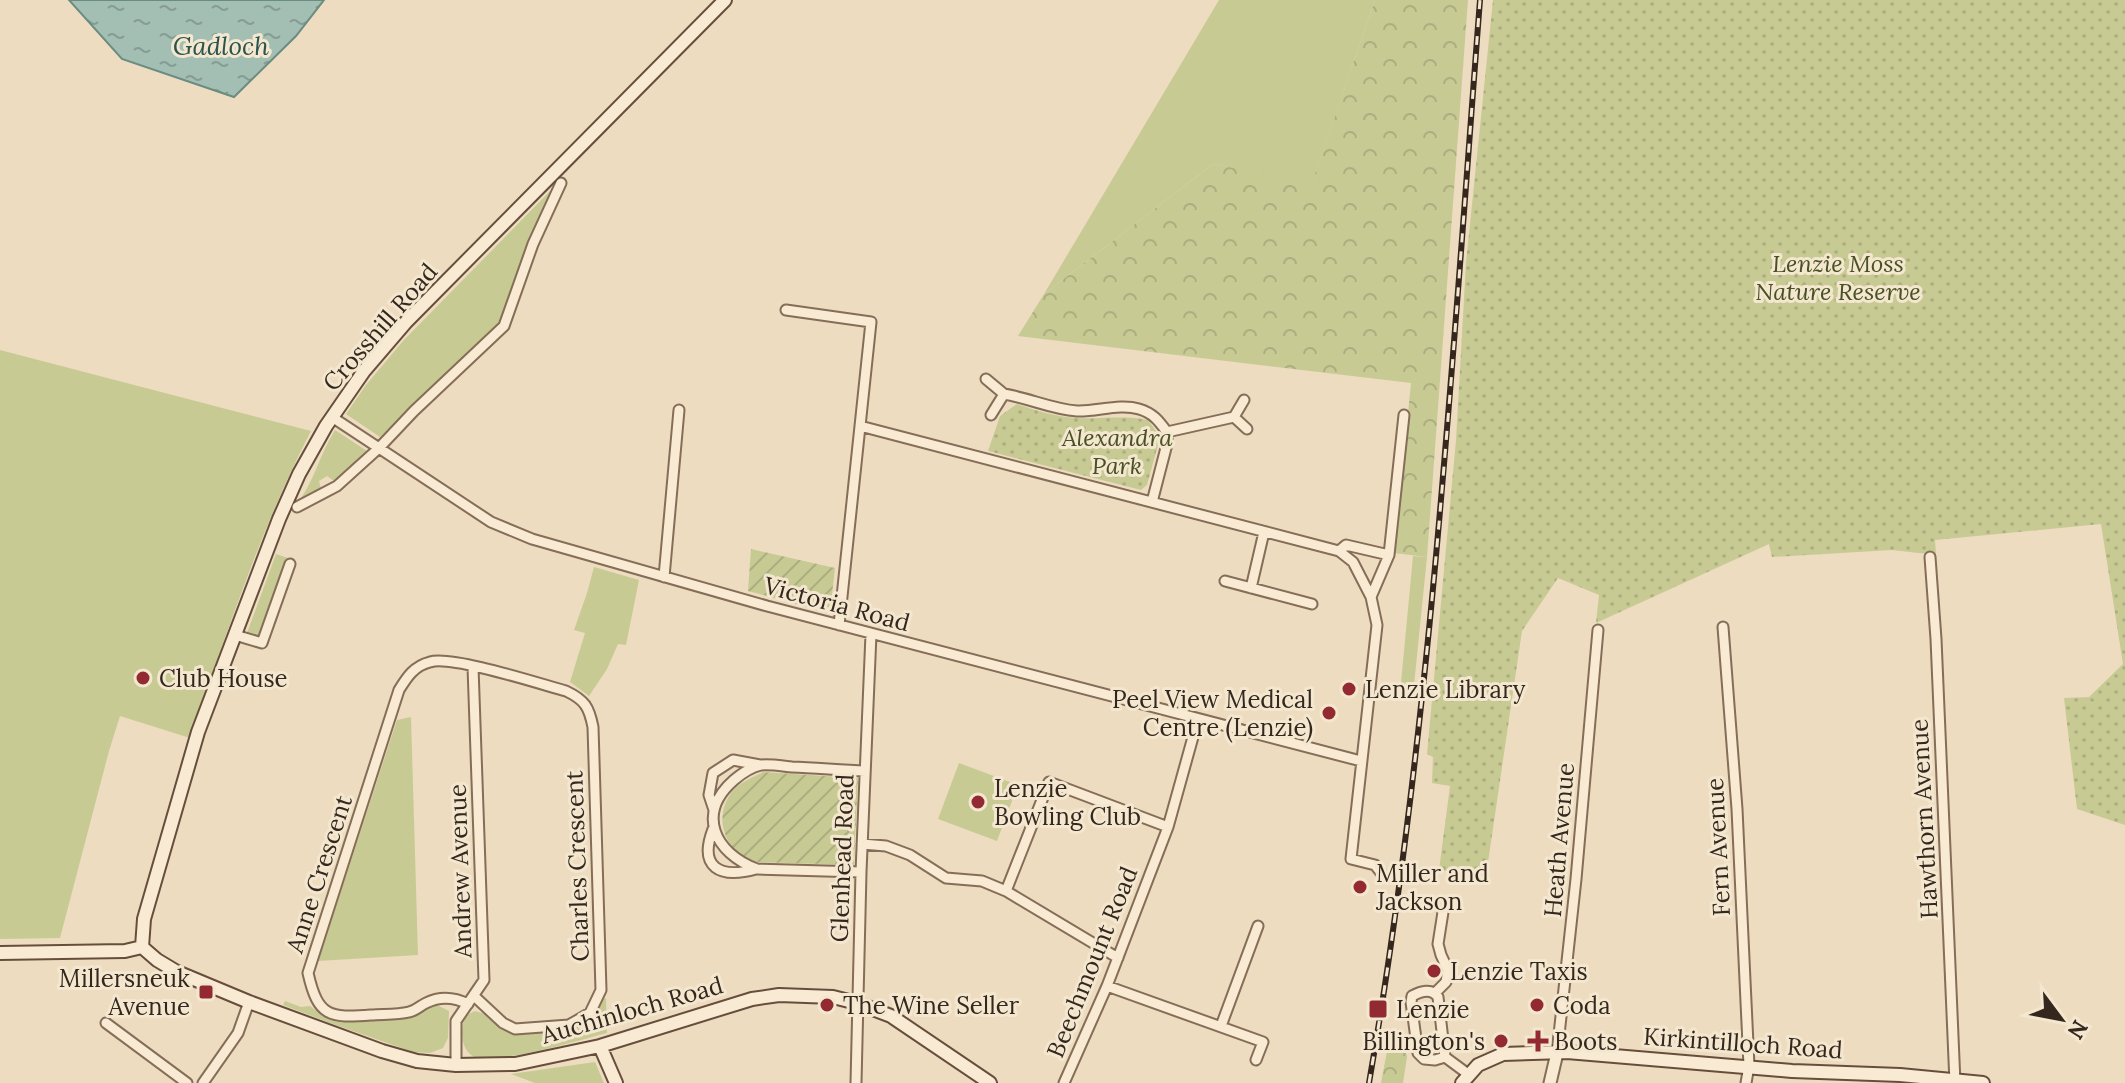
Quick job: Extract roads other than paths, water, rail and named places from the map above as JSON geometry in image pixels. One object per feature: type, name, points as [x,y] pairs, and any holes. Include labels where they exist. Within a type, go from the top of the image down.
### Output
[{"type":"main road","name":"Crosshill Road","points":[[142,947],[144,919],[198,732],[279,519],[299,474],[332,417],[364,371],[406,322],[725,0]]},
{"type":"main road","points":[[0,953],[125,951],[142,947]]},
{"type":"main road","name":"Auchinloch Road","points":[[142,947],[177,972],[396,1056],[456,1065],[515,1064],[600,1046],[752,999],[804,994],[857,1003],[891,1016],[990,1083]]},
{"type":"main road","points":[[600,1046],[616,1083]]},
{"type":"main road","name":"Kirkintilloch Road","points":[[1465,1079],[1478,1065],[1503,1054],[1557,1053],[1983,1083]]},
{"type":"street","points":[[297,507],[337,486],[504,326],[533,244],[561,183]]},
{"type":"street","points":[[786,310],[871,322],[839,625]]},
{"type":"street","points":[[986,379],[1004,394],[1051,407],[1079,411],[1135,407],[1154,415],[1167,432],[1167,444],[1152,502]]},
{"type":"street","points":[[991,415],[1004,394]]},
{"type":"street","points":[[1167,432],[1234,417],[1244,400]]},
{"type":"street","points":[[664,577],[679,410]]},
{"type":"street","points":[[1371,597],[1389,555],[1404,415]]},
{"type":"street","name":"Victoria Road","points":[[332,417],[491,522],[532,539],[871,634],[1361,761]]},
{"type":"street","points":[[1234,417],[1247,429]]},
{"type":"street","points":[[860,426],[1339,551],[1353,562],[1371,597],[1377,625],[1351,859],[1375,865],[1382,874]]},
{"type":"street","points":[[1251,588],[1264,532]]},
{"type":"street","points":[[1339,551],[1346,545],[1389,555]]},
{"type":"street","name":"Hawthorn Avenue","points":[[1930,557],[1955,1081]]},
{"type":"street","points":[[235,635],[262,643],[290,564]]},
{"type":"street","points":[[1225,581],[1312,604]]},
{"type":"street","name":"Fern Avenue","points":[[1723,627],[1737,809],[1749,1066],[1746,1083]]},
{"type":"street","name":"Heath Avenue","points":[[1557,1053],[1598,630]]},
{"type":"street","name":"Glenhead Road","points":[[856,1083],[871,634]]},
{"type":"street","name":"Anne Crescent","points":[[471,1000],[443,997],[411,1012],[341,1017],[324,1009],[313,993],[308,973],[399,690],[411,671],[432,661],[453,661],[473,667]]},
{"type":"street","name":"Andrew Avenue","points":[[456,1065],[456,1021],[484,980],[473,667]]},
{"type":"street","name":"Charles Crescent","points":[[471,1000],[515,1029],[569,1025],[590,1013],[601,990],[593,727],[589,711],[579,697],[566,691],[473,667]]},
{"type":"street","name":"Beechmount Road","points":[[1064,1083],[1107,986],[1168,827],[1198,719]]},
{"type":"street","points":[[861,872],[757,869],[739,874],[723,873],[711,864],[707,844],[713,829],[714,810],[709,795],[713,773],[733,760],[760,765],[865,771]]},
{"type":"street","points":[[714,810],[724,789],[741,774],[760,765]]},
{"type":"street","points":[[1006,891],[1049,782],[1168,827]]},
{"type":"street","points":[[713,829],[727,852],[757,869]]},
{"type":"street","points":[[862,844],[886,846],[910,855],[946,878],[982,881],[1006,891],[1118,958]]},
{"type":"street","points":[[1435,993],[1446,982],[1448,970],[1438,944],[1443,912]]},
{"type":"street","points":[[1221,1026],[1258,926]]},
{"type":"street","points":[[1107,986],[1263,1042],[1256,1060]]},
{"type":"street","points":[[1445,1057],[1424,1059],[1418,1053],[1411,1002],[1412,996],[1418,992],[1428,991],[1438,997],[1445,1057],[1465,1079]]},
{"type":"street","points":[[203,1083],[238,1033],[249,1002]]},
{"type":"street","points":[[106,1023],[187,1083]]},
{"type":"street","points":[[1550,1083],[1557,1053]]},
{"type":"water","name":"Gadloch","points":[[69,0],[324,0],[296,36],[234,97],[122,59]]},
{"type":"railway","points":[[1369,1083],[1409,814],[1424,678],[1449,407],[1480,0]]},
{"type":"place","name":"Club House","points":[[143,678]]},
{"type":"place","name":"Lenzie Library","points":[[1349,689]]},
{"type":"place","name":"Peel View Medical Centre (Lenzie)","points":[[1329,713]]},
{"type":"place","name":"Lenzie Bowling Club","points":[[978,802]]},
{"type":"place","name":"Miller and Jackson","points":[[1360,887]]},
{"type":"place","name":"Lenzie Taxis","points":[[1434,971]]},
{"type":"place","name":"Millersneuk Avenue","points":[[206,992]]},
{"type":"place","name":"The Wine Seller","points":[[827,1005]]},
{"type":"place","name":"Coda","points":[[1537,1005]]},
{"type":"place","name":"Lenzie","points":[[1378,1009]]},
{"type":"place","name":"Billington's","points":[[1501,1041]]},
{"type":"place","name":"Boots","points":[[1538,1041]]},
{"type":"park label","name":"Lenzie Moss Nature Reserve","points":[[1838,277]]},
{"type":"park label","name":"Alexandra Park","points":[[1117,451]]}]
